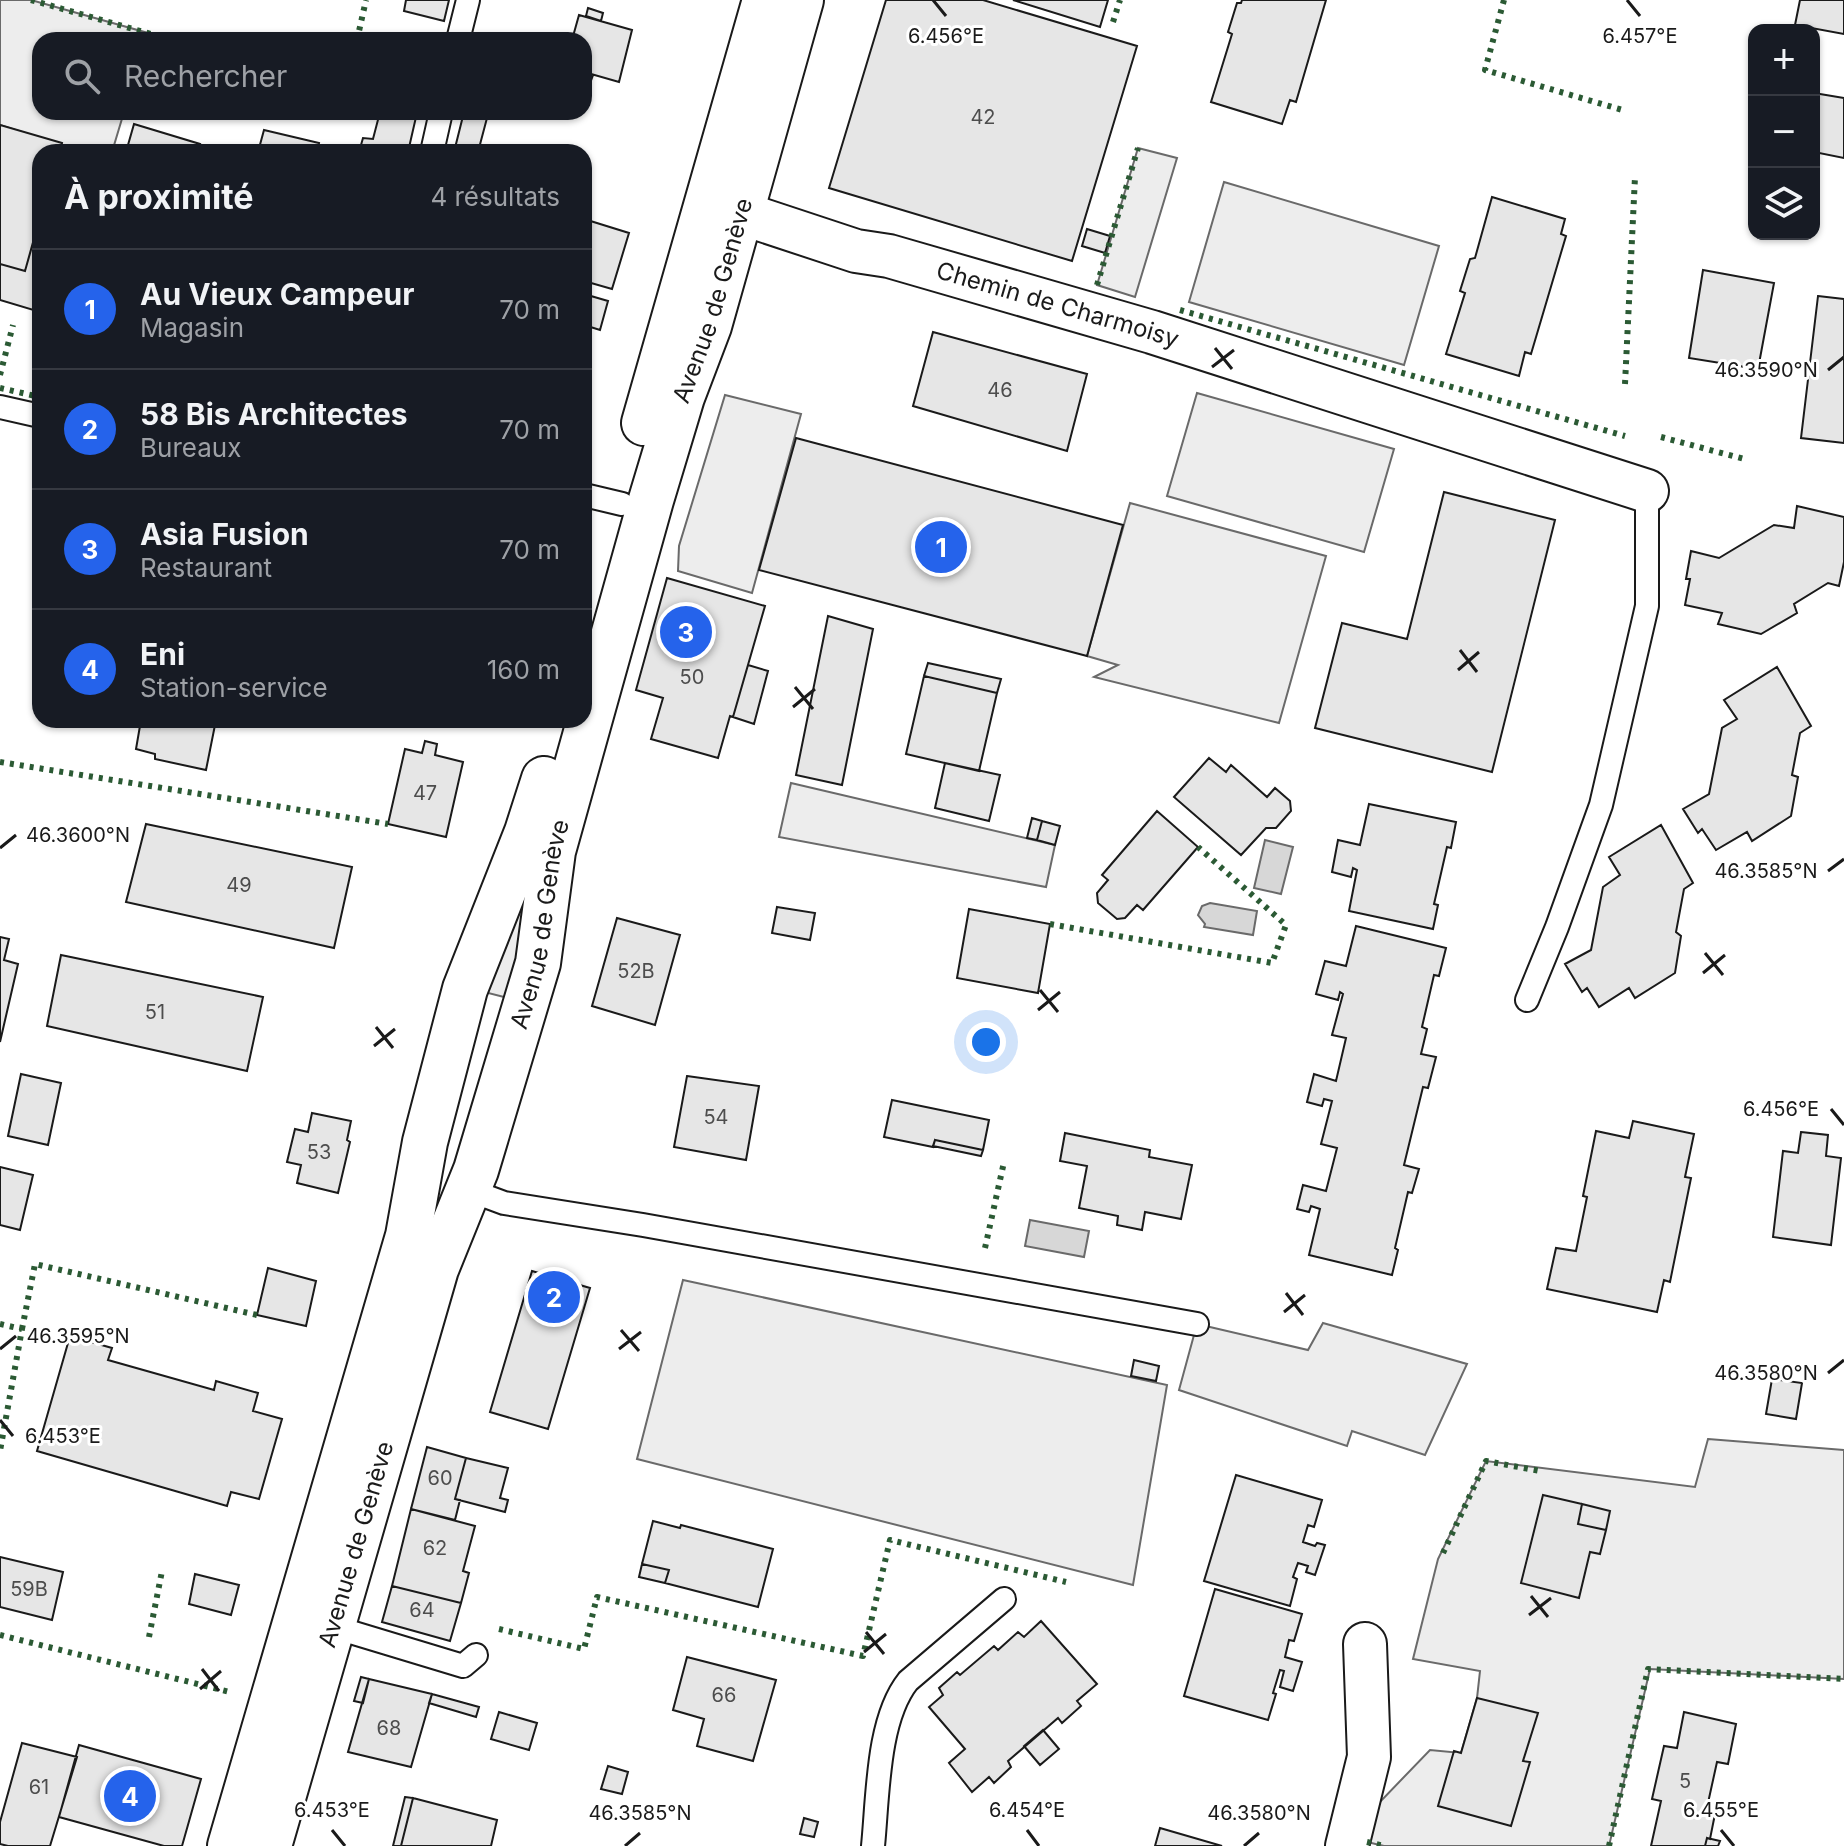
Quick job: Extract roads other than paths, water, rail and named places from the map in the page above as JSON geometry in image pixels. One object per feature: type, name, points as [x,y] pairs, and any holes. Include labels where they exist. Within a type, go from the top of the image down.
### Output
[{"type":"main road","name":"Avenue de Genève","points":[[592,711],[682,397],[709,326],[724,207],[765,0]]},
{"type":"main road","name":"Avenue de Genève","points":[[592,579],[603,499],[724,207],[801,0]]},
{"type":"main road","name":"Avenue de Genève","points":[[230,1846],[408,1236],[437,1094],[459,1008],[472,967],[527,832],[558,728]]},
{"type":"main road","name":"Avenue de Genève","points":[[269,1846],[436,1269],[469,1190],[540,955],[553,851],[587,728]]},
{"type":"main road","points":[[459,1008],[519,1025]]},
{"type":"main road","points":[[437,1094],[495,1108]]},
{"type":"street","name":"Chemin de Charmoisy","points":[[724,207],[856,251],[889,256],[1152,332],[1647,491]]},
{"type":"street","points":[[1347,1846],[1369,1757],[1365,1644]]},
{"type":"lane","points":[[460,32],[468,0]]},
{"type":"lane","points":[[434,144],[439,120]]},
{"type":"lane","points":[[0,407],[32,414]]},
{"type":"lane","points":[[1527,1000],[1557,927],[1604,790],[1647,606],[1647,491]]},
{"type":"lane","points":[[469,1190],[504,1203],[1197,1324]]},
{"type":"lane","points":[[873,1846],[881,1763],[891,1710],[897,1695],[908,1681],[1004,1599]]},
{"type":"lane","points":[[334,1627],[463,1666],[476,1655]]},
{"type":"place","name":"Au Vieux Campeur","points":[[941,547]]},
{"type":"place","name":"Asia Fusion","points":[[686,632]]},
{"type":"place","name":"58 Bis Architectes","points":[[554,1297]]},
{"type":"place","name":"Eni","points":[[130,1796]]}]
